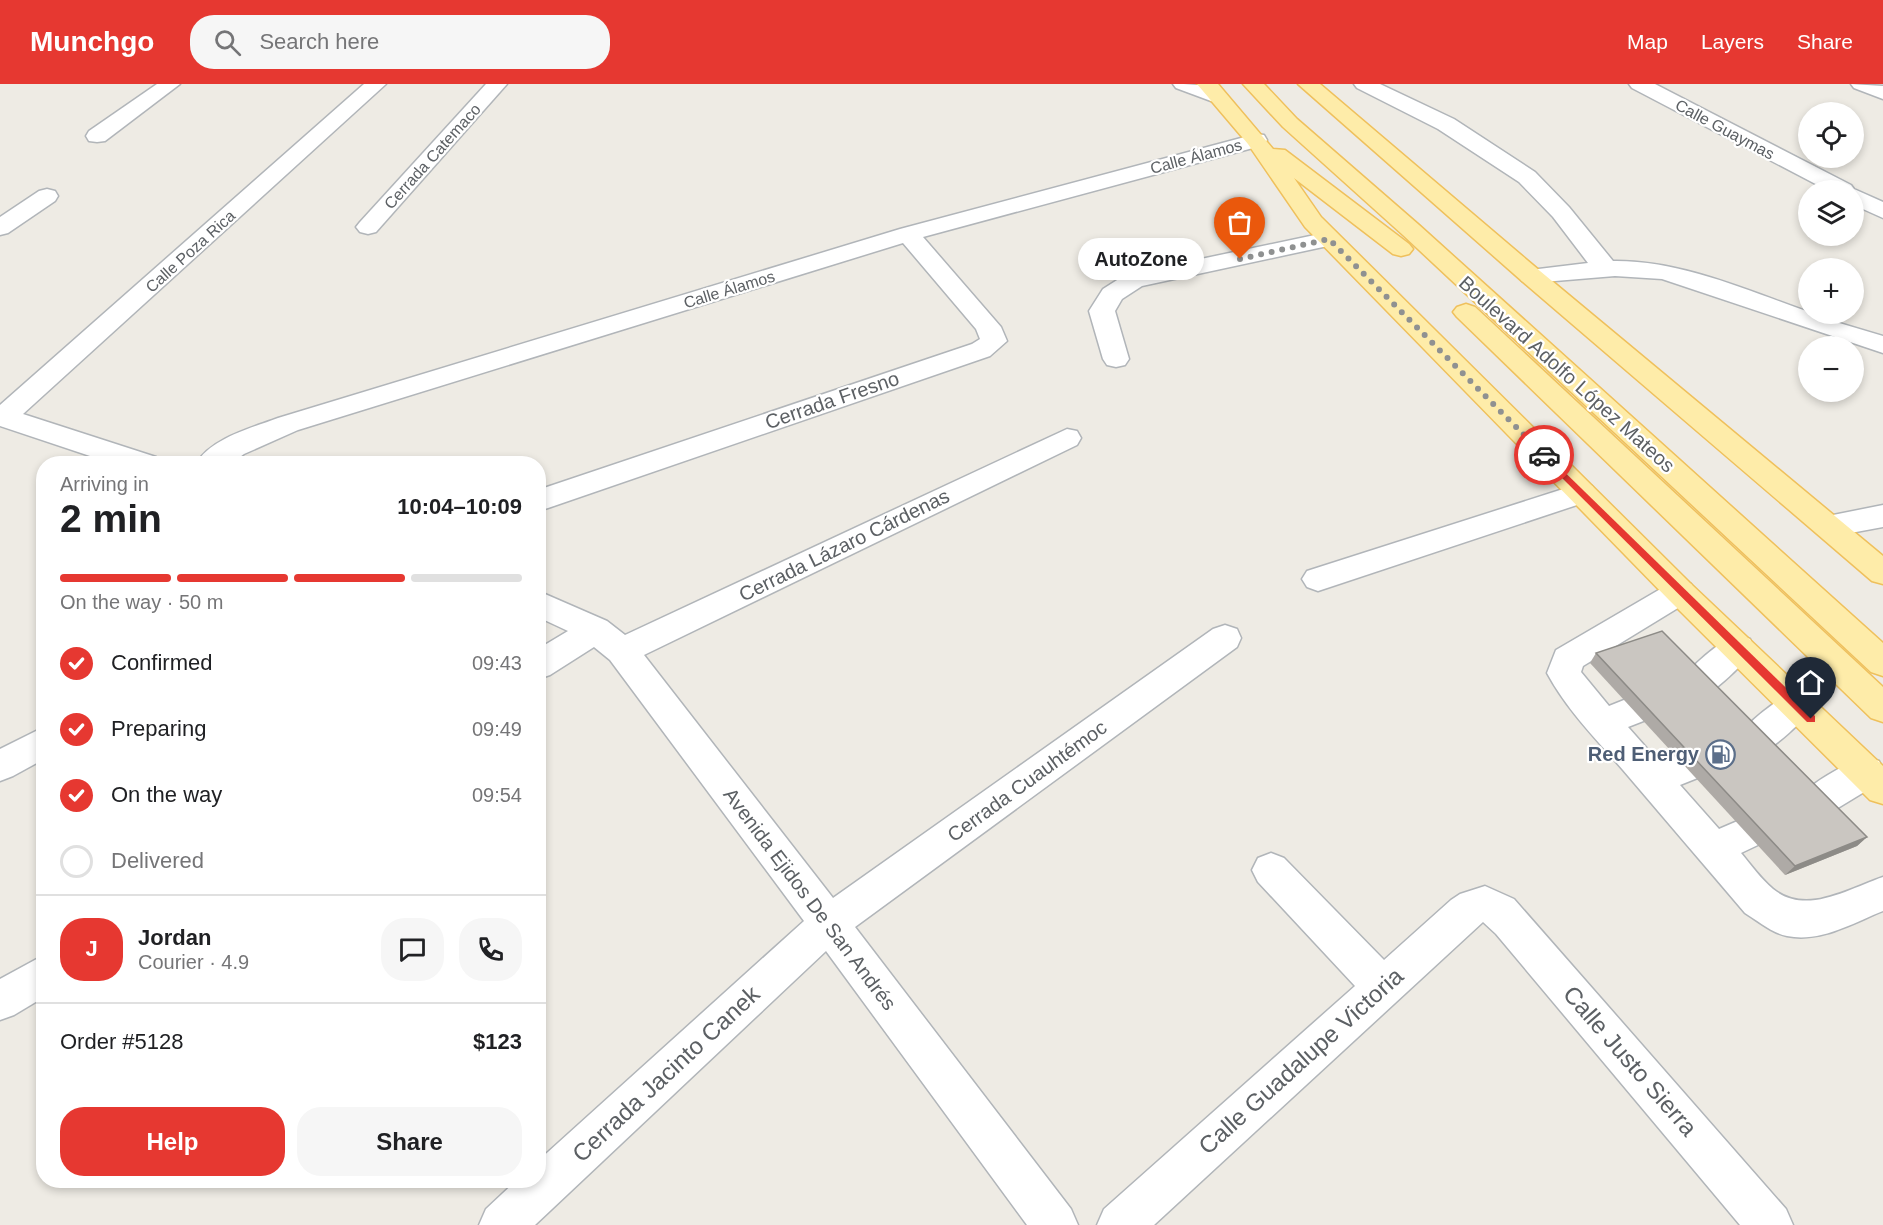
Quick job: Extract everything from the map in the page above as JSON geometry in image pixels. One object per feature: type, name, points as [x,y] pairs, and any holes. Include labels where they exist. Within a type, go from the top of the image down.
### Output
[{"type":"main road","name":"Boulevard Adolfo López Mateos","points":[[1253,84],[1290,123],[1411,230],[1874,654]]},
{"type":"main road","points":[[1308,84],[1883,573]]},
{"type":"main road","name":"Boulevard Adolfo López Mateos","points":[[1212,88],[1257,140],[1313,222],[1329,239],[1680,592],[1875,781]]},
{"type":"main road","name":"Boulevard Adolfo López Mateos","points":[[1257,140],[1389,238],[1883,708]]},
{"type":"street","points":[[97,135],[170,84]]},
{"type":"street","name":"Calle Poza Rica","points":[[2,417],[376,84]]},
{"type":"street","name":"Cerrada Catemaco","points":[[368,228],[497,84]]},
{"type":"street","points":[[1183,84],[1212,88]]},
{"type":"street","points":[[1364,84],[1446,124],[1527,177],[1561,212],[1605,268]]},
{"type":"street","name":"Calle Guaymas","points":[[1639,84],[1824,180]]},
{"type":"street","points":[[1861,84],[1883,93]]},
{"type":"street","name":"Calle Álamos","points":[[221,456],[234,447],[288,424],[908,234],[1257,140]]},
{"type":"street","points":[[0,228],[47,196]]},
{"type":"street","points":[[1864,201],[1883,211]]},
{"type":"street","name":"Cerrada Fresno","points":[[546,498],[981,350],[994,341],[988,327],[908,234]]},
{"type":"street","points":[[1116,359],[1102,311],[1112,294],[1134,280],[1329,239]]},
{"type":"street","points":[[1531,276],[1605,268],[1666,272],[1883,345]]},
{"type":"street","points":[[2,417],[121,456]]},
{"type":"street","name":"Cerrada Lázaro Cárdenas","points":[[546,663],[609,641],[1067,438]]},
{"type":"street","points":[[1318,579],[1581,493]]},
{"type":"street","points":[[1829,526],[1883,516]]},
{"type":"street","points":[[1680,592],[1568,659],[1564,673],[1576,692],[1759,901],[1787,918],[1813,920],[1883,894]]},
{"type":"street","name":"Avenida Ejidos De San Andrés","points":[[546,607],[609,641],[829,923],[1055,1225]]},
{"type":"street","name":"Cerrada Cuauhtémoc","points":[[829,923],[1225,638]]},
{"type":"street","points":[[1697,684],[1738,648]]},
{"type":"street","points":[[1753,741],[1797,705]]},
{"type":"street","points":[[1602,723],[1634,710]]},
{"type":"street","points":[[0,766],[36,746]]},
{"type":"street","points":[[1653,780],[1687,767]]},
{"type":"street","points":[[1815,803],[1875,781]]},
{"type":"street","points":[[1713,849],[1747,833]]},
{"type":"street","points":[[1271,870],[1383,986]]},
{"type":"street","name":"Calle Guadalupe Victoria","points":[[1120,1225],[1465,912],[1485,903]]},
{"type":"street","name":"Calle Justo Sierra","points":[[1485,903],[1500,911],[1510,921],[1770,1225]]},
{"type":"street","name":"Cerrada Jacinto Canek","points":[[546,1184],[829,923]]},
{"type":"street","points":[[0,1001],[36,979]]},
{"type":"street","name":"Cerrada Jacinto Canek","points":[[502,1225],[542,1188]]},
{"type":"building","name":"Red Energy","points":[[1662,631],[1867,837],[1795,866],[1596,653]]},
{"type":"way so far","points":[[1240,259],[1329,239],[1544,455]]},
{"type":"place","name":"AutoZone","points":[[1240,259]]},
{"type":"place","name":"Red Energy","points":[[1720,754]]},
{"type":"route","points":[[1544,455],[1811,719]]}]
